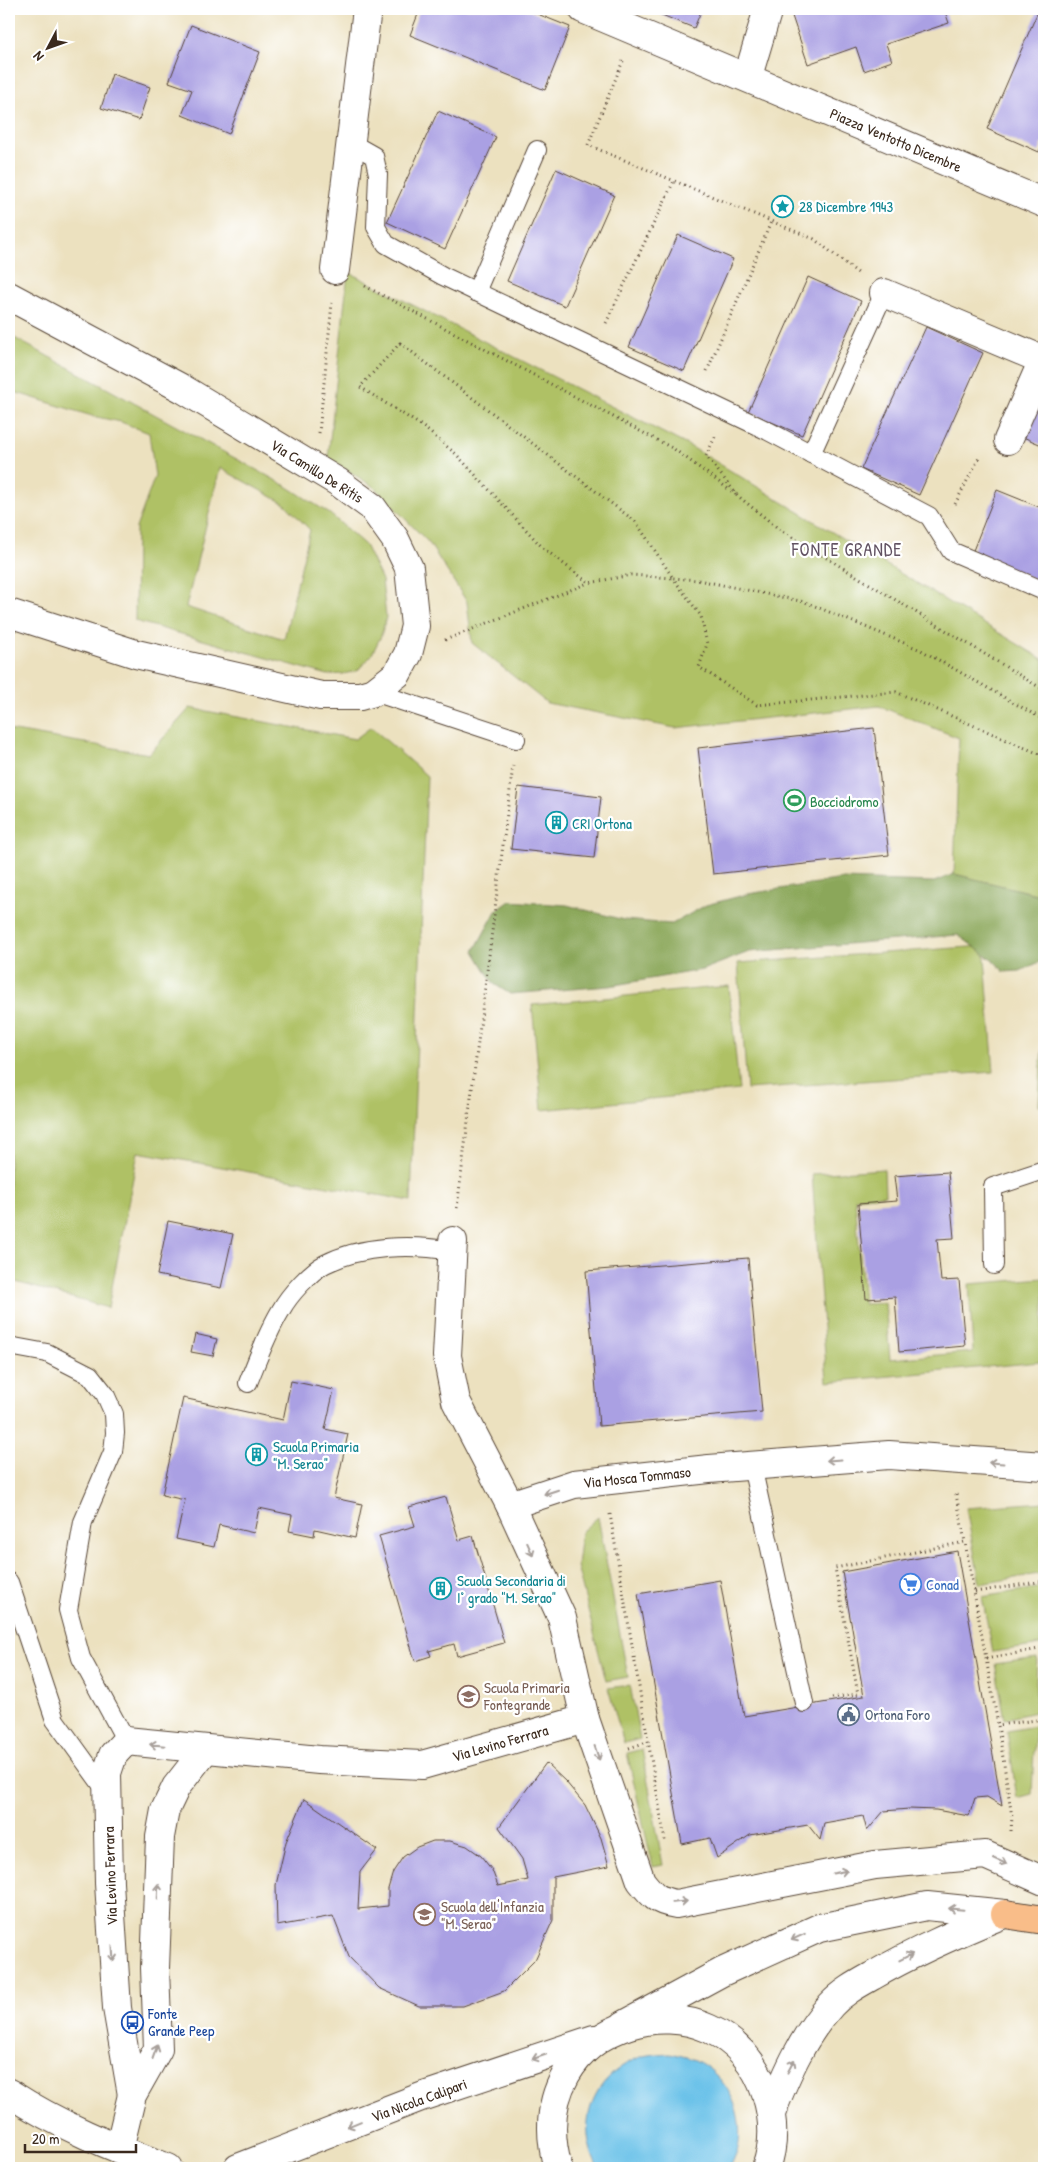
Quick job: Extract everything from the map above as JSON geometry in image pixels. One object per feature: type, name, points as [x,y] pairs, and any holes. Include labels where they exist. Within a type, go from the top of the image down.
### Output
[{"type":"main road","points":[[1005,1914],[1044,1920]]},
{"type":"street","points":[[335,270],[367,9]]},
{"type":"street","name":"Piazza Ventotto Dicembre","points":[[583,9],[748,76],[1044,203]]},
{"type":"street","points":[[748,76],[768,9]]},
{"type":"street","points":[[884,293],[1044,358],[1008,440]]},
{"type":"street","name":"Via Camillo De Ritis","points":[[9,296],[183,389],[316,469],[372,507],[385,522],[403,553],[409,568],[414,601],[415,626],[408,654],[397,674],[374,692],[360,696],[343,696],[298,692],[136,654],[9,613]]},
{"type":"street","points":[[453,1246],[446,1356],[456,1400],[510,1505],[562,1618],[585,1719],[641,1881],[653,1896],[663,1902],[676,1904],[874,1865],[985,1854],[1044,1881]]},
{"type":"street","name":"Via Mosca Tommaso","points":[[510,1505],[574,1484],[752,1466],[889,1455],[1044,1466]]},
{"type":"street","name":"Via Levino Ferrara","points":[[132,2095],[117,2008],[108,1883],[107,1773],[113,1755],[126,1741],[319,1760],[422,1765],[585,1719]]},
{"type":"street","name":"Via Levino Ferrara","points":[[119,2149],[132,2095],[158,2049],[155,1968],[160,1837],[165,1810],[176,1787],[205,1750]]},
{"type":"street","points":[[558,2168],[553,2152],[552,2115],[563,2080],[583,2050],[613,2031],[722,1972],[819,1928],[927,1906],[1005,1914]]},
{"type":"street","points":[[772,2111],[788,2071],[811,2030],[831,2005],[848,1990],[893,1963],[940,1940],[1005,1914]]},
{"type":"street","points":[[613,2031],[655,2019],[687,2022],[717,2034],[742,2054],[761,2080],[772,2111],[773,2135],[769,2165]]},
{"type":"street","name":"Via Nicola Calipari","points":[[238,2168],[421,2097],[613,2031]]},
{"type":"street","points":[[9,2093],[30,2107],[119,2149],[168,2168]]},
{"type":"lane","points":[[351,143],[374,156],[378,174],[376,227],[386,244],[443,276],[696,396],[929,516],[951,551],[1044,592]]},
{"type":"lane","points":[[476,292],[537,150]]},
{"type":"lane","points":[[811,454],[884,293]]},
{"type":"lane","points":[[374,692],[516,739]]},
{"type":"lane","points":[[994,1266],[993,1186],[1044,1170]]},
{"type":"lane","points":[[248,1383],[264,1343],[281,1309],[297,1288],[324,1264],[358,1251],[453,1246]]},
{"type":"lane","points":[[9,1346],[47,1353],[90,1375],[105,1394],[114,1414],[113,1452],[83,1522],[68,1610],[81,1658],[126,1741]]},
{"type":"lane","points":[[752,1466],[804,1703]]},
{"type":"lane","points":[[9,1582],[56,1720],[107,1792]]},
{"type":"path","points":[[635,30],[588,145],[814,239],[884,293]]},
{"type":"path","points":[[594,348],[664,206],[674,181]]},
{"type":"path","points":[[696,396],[771,222]]},
{"type":"path","points":[[316,469],[335,270],[674,449],[779,529],[1044,690]]},
{"type":"path","points":[[589,583],[543,548],[456,454],[422,426],[360,387],[400,343],[636,522],[701,616],[707,644],[699,667],[757,705],[896,692],[1044,756]]},
{"type":"path","points":[[726,411],[706,456],[738,496]]},
{"type":"path","points":[[940,533],[993,433],[1008,440]]},
{"type":"path","points":[[408,654],[589,583],[631,574],[698,580],[805,602],[921,650],[1044,720]]},
{"type":"path","points":[[453,1246],[516,739]]},
{"type":"path","points":[[956,1490],[998,1726],[1012,1817],[1008,1865]]},
{"type":"path","points":[[609,1511],[666,1847]]},
{"type":"path","points":[[804,1703],[858,1694],[835,1568],[965,1542]]},
{"type":"path","points":[[975,1592],[1044,1581]]},
{"type":"path","points":[[986,1659],[1044,1648]]},
{"type":"path","points":[[998,1726],[1044,1719]]},
{"type":"green space","points":[[348,272],[693,448],[1044,660],[1044,896],[954,874],[959,738],[879,706],[675,728],[547,703],[472,643],[467,602],[429,543],[374,487],[328,458]]},
{"type":"green space","points":[[9,335],[288,487],[330,514],[365,545],[382,580],[386,617],[381,636],[371,656],[357,671],[328,675],[135,621],[136,528],[155,476],[149,433],[121,422],[92,416],[11,391],[9,393]],"holes":[[[220,468],[285,504],[310,530],[284,639],[186,607]]]},
{"type":"green space","points":[[190,708],[355,739],[371,727],[427,776],[411,1201],[138,1152],[108,1308],[9,1280],[9,730],[149,754]]},
{"type":"green space","points":[[954,874],[1044,896],[1044,960],[1020,971],[1004,972],[996,963],[958,935],[749,952],[702,970],[609,986],[510,994],[494,984],[474,951],[496,911],[510,901],[567,905],[624,920],[672,924],[706,905],[748,894],[842,879],[934,882]]},
{"type":"green space","points":[[984,946],[994,1072],[747,1089],[738,963]]},
{"type":"green space","points":[[729,986],[739,1090],[542,1110],[532,1005]]},
{"type":"green space","points":[[1044,1002],[1044,1106],[1039,1105]]},
{"type":"green space","points":[[884,1169],[885,1195],[855,1198],[864,1304],[885,1303],[890,1359],[973,1352],[969,1284],[1044,1278],[1044,1311],[1040,1362],[827,1382],[812,1174]]},
{"type":"green space","points":[[1044,1502],[1044,1573],[980,1584],[966,1508]]},
{"type":"green space","points":[[598,1517],[628,1677],[606,1681],[577,1566],[581,1532]]},
{"type":"green space","points":[[1042,1587],[1041,1645],[993,1652],[982,1597]]},
{"type":"green space","points":[[1037,1658],[1035,1712],[1005,1719],[995,1664]]},
{"type":"green space","points":[[630,1685],[640,1739],[624,1743],[608,1688]]},
{"type":"green space","points":[[1035,1726],[1032,1794],[1017,1798],[1007,1731]]},
{"type":"green space","points":[[642,1749],[663,1865],[653,1867],[627,1753]]},
{"type":"water","points":[[669,2053],[695,2060],[706,2067],[724,2084],[730,2095],[735,2106],[740,2130],[737,2152],[730,2168],[598,2168],[591,2151],[588,2134],[589,2117],[600,2087],[626,2064],[643,2056]]},
{"type":"building","points":[[420,9],[525,9],[570,27],[545,90],[410,35]]},
{"type":"building","points":[[647,9],[702,9],[694,28]]},
{"type":"building","points":[[803,9],[944,9],[949,23],[886,44],[892,61],[864,71],[856,47],[808,64],[791,13]]},
{"type":"building","points":[[1039,9],[1044,9],[1044,140],[1039,152],[987,129]]},
{"type":"building","points":[[191,25],[260,52],[229,134],[182,115],[192,90],[169,82]]},
{"type":"building","points":[[112,74],[150,87],[139,120],[101,108]]},
{"type":"building","points":[[438,111],[496,137],[445,249],[387,222]]},
{"type":"building","points":[[556,169],[614,195],[565,306],[507,281]]},
{"type":"building","points":[[678,235],[733,259],[684,371],[629,347]]},
{"type":"building","points":[[808,277],[861,301],[802,435],[748,412]]},
{"type":"building","points":[[926,327],[983,353],[919,495],[861,469]]},
{"type":"building","points":[[1044,385],[1044,446],[1023,437]]},
{"type":"building","points":[[997,490],[1044,509],[1044,583],[972,553]]},
{"type":"building","name":"Bocciodromo","points":[[874,728],[889,855],[713,874],[698,748]]},
{"type":"building","name":"CRI Ortona","points":[[518,787],[601,797],[594,858],[511,849]]},
{"type":"building","points":[[948,1172],[954,1238],[937,1239],[941,1281],[959,1280],[965,1346],[899,1352],[895,1297],[866,1299],[858,1204],[897,1201],[894,1176]]},
{"type":"building","points":[[168,1221],[233,1234],[221,1288],[157,1275]]},
{"type":"building","points":[[748,1258],[762,1412],[599,1426],[586,1271]]},
{"type":"building","points":[[195,1334],[217,1339],[213,1356],[191,1352]]},
{"type":"building","name":"Scuola Primaria \"M. Serao\"","points":[[291,1381],[334,1390],[325,1429],[348,1434],[334,1498],[362,1504],[355,1538],[315,1529],[314,1536],[289,1531],[292,1515],[259,1508],[254,1533],[219,1525],[214,1547],[176,1539],[185,1500],[162,1495],[183,1398],[283,1420]]},
{"type":"building","name":"Scuola Secondaria di I° grado \"M. Serao\"","points":[[446,1497],[459,1540],[473,1536],[504,1643],[457,1656],[454,1644],[429,1651],[431,1656],[415,1661],[379,1536],[415,1526],[409,1507]]},
{"type":"building","points":[[957,1551],[1002,1806],[987,1797],[975,1798],[969,1816],[936,1810],[909,1809],[884,1811],[867,1831],[863,1816],[824,1823],[820,1840],[808,1825],[750,1835],[717,1858],[710,1838],[682,1844],[638,1594],[720,1580],[744,1716],[864,1696],[842,1572]]},
{"type":"building","points":[[546,1763],[566,1782],[585,1805],[601,1838],[609,1866],[553,1877],[553,1920],[535,1960],[504,1991],[463,2006],[419,2006],[379,1988],[349,1957],[333,1916],[277,1926],[276,1885],[286,1842],[304,1799],[377,1850],[360,1872],[358,1909],[388,1906],[388,1889],[393,1872],[403,1857],[417,1847],[433,1841],[450,1841],[467,1846],[481,1856],[492,1870],[498,1886],[528,1880],[522,1859],[499,1827]]},
{"type":"place","name":"28 Dicembre 1943","points":[[783,206]]},
{"type":"place","name":"Bocciodromo","points":[[794,801]]},
{"type":"place","name":"CRI Ortona","points":[[556,823]]},
{"type":"place","name":"Scuola Primaria \"M. Serao\"","points":[[257,1455]]},
{"type":"place","name":"Conad","points":[[910,1584]]},
{"type":"place","name":"Scuola Secondaria di I° grado \"M. Serao\"","points":[[441,1589]]},
{"type":"place","name":"Scuola Primaria Fontegrande","points":[[468,1696]]},
{"type":"place","name":"Ortona Foro","points":[[849,1714]]},
{"type":"place","name":"Scuola dell'Infanzia \"M. Serao\"","points":[[425,1915]]},
{"type":"place","name":"Fonte Grande Peep","points":[[132,2022]]},
{"type":"district","name":"FONTE GRANDE","points":[[847,549]]}]
